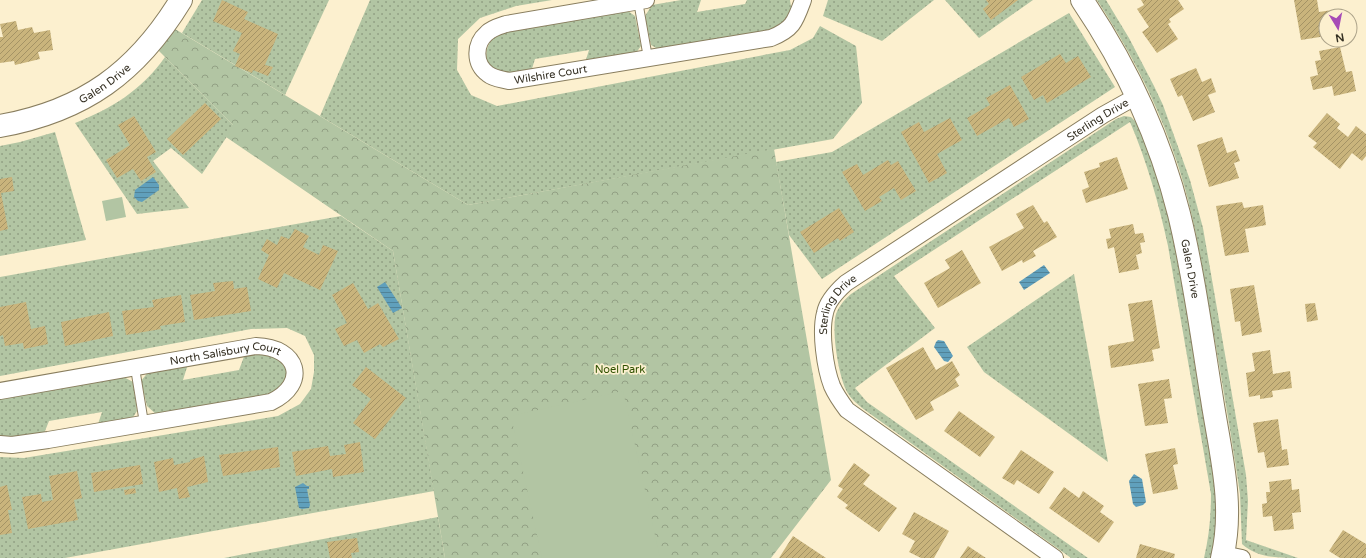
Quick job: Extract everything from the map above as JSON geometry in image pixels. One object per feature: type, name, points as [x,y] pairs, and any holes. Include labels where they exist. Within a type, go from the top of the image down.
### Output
[{"type":"street","name":"Galen Drive","points":[[0,126],[42,116],[70,106],[118,76],[151,44],[181,0]]},
{"type":"street","name":"Wilshire Court","points":[[642,1],[506,24],[487,33],[482,39],[478,48],[477,58],[480,66],[487,74],[509,81],[771,38],[783,33],[791,26],[795,21],[803,0]]},
{"type":"street","name":"Galen Drive","points":[[1082,0],[1120,61],[1137,96],[1165,168],[1179,214],[1188,258],[1227,495],[1226,536],[1229,557]]},
{"type":"street","name":"Sterling Drive","points":[[1055,558],[847,410],[838,397],[832,384],[824,348],[823,326],[825,312],[839,289],[846,284],[1103,115],[1137,96]]},
{"type":"street","name":"North Salisbury Court","points":[[0,390],[256,346],[275,348],[285,353],[291,360],[294,370],[293,381],[289,389],[280,398],[270,402],[48,440],[12,445],[0,444]]},
{"type":"lane","points":[[642,1],[648,58]]},
{"type":"lane","points":[[135,368],[144,423]]},
{"type":"green space","points":[[202,0],[329,0],[285,95],[182,33]]},
{"type":"green space","points":[[370,0],[552,0],[516,6],[480,18],[458,39],[457,70],[471,95],[497,106],[790,50],[813,38],[820,26],[856,46],[862,103],[833,139],[468,205],[320,116]]},
{"type":"green space","points":[[681,0],[701,0],[697,12],[745,4],[747,0],[790,0],[792,14],[778,30],[663,52],[651,45],[645,16],[652,5]]},
{"type":"green space","points":[[828,0],[934,0],[882,41],[823,16]]},
{"type":"green space","points":[[945,0],[1033,0],[979,38]]},
{"type":"green space","points":[[1097,0],[1106,0],[1129,38],[1154,86],[1163,105],[1190,180],[1203,228],[1246,475],[1248,501],[1246,540],[1298,558],[1261,555],[1248,549],[1242,544],[1240,494],[1232,442],[1202,267],[1185,187],[1157,109],[1129,53]]},
{"type":"green space","points":[[625,9],[635,16],[641,46],[633,57],[584,66],[589,50],[535,59],[530,75],[496,72],[487,63],[486,54],[488,46],[499,33]]},
{"type":"green space","points":[[1069,13],[1115,87],[822,279],[789,235],[776,162],[832,152]]},
{"type":"green space","name":"Noel Park","points":[[175,29],[468,205],[774,149],[831,480],[771,558],[445,558],[393,251],[226,137],[233,125],[158,50]]},
{"type":"green space","points":[[165,57],[234,126],[202,174],[171,148],[153,161],[189,208],[137,214],[75,123],[101,111],[136,89],[156,69]]},
{"type":"green space","points":[[1124,116],[1131,117],[1138,124],[1155,170],[1175,241],[1217,486],[1218,523],[1213,558],[1204,558],[1211,510],[1211,494],[1168,246],[1152,183],[1130,122],[894,276],[935,328],[855,388],[867,402],[1088,558],[1071,558],[862,408],[849,395],[845,388],[839,368],[835,343],[836,314],[844,301],[851,294],[1116,119]]},
{"type":"green space","points":[[55,132],[86,240],[0,256],[0,146]]},
{"type":"green space","points":[[122,197],[126,217],[106,221],[102,201]]},
{"type":"green space","points":[[341,216],[393,251],[434,491],[65,558],[0,558],[0,457],[24,458],[278,416],[300,404],[311,389],[314,372],[314,355],[305,336],[287,328],[251,329],[0,376],[0,277]]},
{"type":"green space","points":[[1074,274],[1108,462],[984,372],[967,347]]},
{"type":"green space","points":[[270,353],[287,368],[288,372],[288,377],[275,395],[158,416],[147,406],[141,381],[149,371],[188,364],[183,380],[239,370],[245,354]]},
{"type":"green space","points":[[122,376],[133,382],[137,411],[130,422],[97,427],[102,412],[49,421],[43,436],[0,440],[0,397]]},
{"type":"green space","points":[[623,391],[660,558],[542,558],[511,416]]},
{"type":"green space","points":[[438,517],[445,558],[224,558]]},
{"type":"water","points":[[153,177],[159,185],[159,190],[142,202],[138,201],[134,197],[135,190]]},
{"type":"water","points":[[1044,265],[1050,273],[1024,290],[1019,282]]},
{"type":"water","points":[[385,282],[402,308],[393,313],[377,287]]},
{"type":"water","points":[[938,340],[944,341],[953,356],[948,362],[944,361],[934,347]]},
{"type":"water","points":[[1134,474],[1142,479],[1146,502],[1143,505],[1136,507],[1133,504],[1129,481]]},
{"type":"water","points":[[303,483],[309,486],[309,489],[307,489],[310,505],[309,508],[302,509],[299,508],[295,487]]},
{"type":"building","points":[[222,0],[248,12],[244,19],[278,34],[265,65],[273,67],[268,76],[253,70],[252,73],[235,66],[240,54],[233,51],[242,33],[213,21]]},
{"type":"building","points":[[986,0],[1018,0],[991,20],[983,9],[989,4]]},
{"type":"building","points":[[1141,0],[1178,0],[1184,9],[1169,19],[1171,22],[1168,24],[1178,39],[1157,53],[1142,32],[1149,27],[1137,9],[1144,5]]},
{"type":"building","points":[[1294,0],[1317,0],[1318,37],[1301,40]]},
{"type":"building","points":[[16,21],[18,30],[32,27],[34,33],[50,30],[53,50],[38,52],[40,59],[15,65],[14,61],[0,63],[0,37],[3,37],[0,24]]},
{"type":"building","points":[[1340,48],[1346,72],[1352,71],[1356,91],[1334,96],[1332,86],[1313,90],[1310,77],[1318,75],[1315,61],[1321,60],[1319,51]]},
{"type":"building","points":[[1060,54],[1066,63],[1078,56],[1091,77],[1047,103],[1043,95],[1034,100],[1021,77]]},
{"type":"building","points":[[1196,68],[1202,82],[1211,78],[1216,92],[1208,95],[1215,112],[1193,121],[1182,95],[1178,97],[1170,79]]},
{"type":"building","points":[[1010,85],[1029,119],[1014,127],[1009,118],[977,136],[967,118],[990,105],[986,98]]},
{"type":"building","points":[[205,103],[221,119],[183,155],[167,139]]},
{"type":"building","points":[[1327,113],[1340,124],[1337,128],[1348,137],[1356,126],[1366,134],[1366,156],[1362,161],[1352,153],[1340,169],[1313,147],[1317,143],[1308,136]]},
{"type":"building","points":[[134,116],[156,152],[147,157],[156,172],[141,181],[133,169],[117,178],[106,160],[130,145],[118,125]]},
{"type":"building","points":[[950,118],[962,140],[937,154],[947,173],[929,183],[901,132],[919,122],[924,132]]},
{"type":"building","points":[[1222,137],[1227,153],[1236,150],[1240,161],[1234,163],[1239,178],[1209,187],[1197,145]]},
{"type":"building","points":[[1117,157],[1128,189],[1086,203],[1082,190],[1089,187],[1084,172],[1100,167],[1099,163]]},
{"type":"building","points":[[888,160],[891,165],[898,161],[916,191],[901,200],[894,188],[879,197],[882,201],[865,211],[842,172],[857,164],[863,175]]},
{"type":"building","points":[[12,177],[14,191],[1,193],[8,229],[0,231],[0,179]]},
{"type":"building","points":[[1242,202],[1244,208],[1263,205],[1266,225],[1245,229],[1249,252],[1225,256],[1216,206]]},
{"type":"building","points":[[1033,205],[1044,223],[1047,221],[1057,237],[1033,251],[1036,256],[1023,263],[1022,260],[1002,271],[989,247],[1024,228],[1016,214]]},
{"type":"building","points":[[839,208],[854,232],[840,241],[838,238],[814,253],[800,232]]},
{"type":"building","points":[[1133,224],[1135,234],[1143,233],[1145,242],[1140,243],[1142,253],[1136,255],[1139,269],[1119,273],[1114,247],[1108,249],[1106,239],[1111,238],[1109,229]]},
{"type":"building","points":[[295,229],[309,236],[303,247],[319,255],[323,245],[338,251],[320,290],[284,273],[277,288],[258,279],[269,255],[261,250],[267,239],[277,245],[281,236],[289,239]]},
{"type":"building","points":[[962,250],[981,283],[938,308],[924,283],[950,268],[945,260]]},
{"type":"building","points":[[233,281],[234,289],[247,287],[251,311],[194,320],[190,295],[215,291],[213,283]]},
{"type":"building","points":[[353,283],[368,309],[378,303],[399,339],[383,347],[380,344],[364,353],[357,340],[344,346],[335,329],[347,323],[332,295]]},
{"type":"building","points":[[1254,285],[1262,332],[1242,336],[1240,321],[1235,322],[1230,289]]},
{"type":"building","points":[[181,295],[185,322],[160,326],[161,329],[126,335],[122,311],[154,307],[152,300]]},
{"type":"building","points":[[1152,300],[1160,348],[1152,350],[1154,361],[1111,368],[1108,346],[1134,341],[1128,304]]},
{"type":"building","points":[[26,302],[31,329],[45,326],[48,344],[24,349],[23,343],[5,346],[3,335],[0,336],[0,307]]},
{"type":"building","points":[[1315,303],[1318,320],[1307,322],[1305,304]]},
{"type":"building","points":[[109,312],[113,336],[65,346],[61,322]]},
{"type":"building","points":[[923,347],[936,370],[952,361],[960,375],[955,379],[959,386],[930,402],[934,410],[916,420],[886,368]]},
{"type":"building","points":[[1270,350],[1273,374],[1290,371],[1292,388],[1272,391],[1273,397],[1260,399],[1260,395],[1249,397],[1246,373],[1255,371],[1252,353]]},
{"type":"building","points":[[366,367],[406,398],[375,439],[353,423],[371,399],[352,385]]},
{"type":"building","points":[[1169,379],[1172,398],[1164,399],[1168,423],[1145,426],[1138,384]]},
{"type":"building","points":[[959,411],[995,437],[980,457],[944,431]]},
{"type":"building","points":[[1278,419],[1282,450],[1287,449],[1289,465],[1267,468],[1264,452],[1258,453],[1253,423]]},
{"type":"building","points":[[360,442],[364,472],[333,477],[332,469],[296,476],[292,452],[328,446],[330,456],[346,454],[344,445]]},
{"type":"building","points":[[278,447],[280,467],[223,476],[219,455]]},
{"type":"building","points":[[1175,448],[1178,464],[1173,465],[1178,489],[1153,494],[1145,454]]},
{"type":"building","points":[[1021,450],[1054,472],[1039,494],[1017,480],[1014,485],[1002,478]]},
{"type":"building","points":[[204,456],[208,482],[187,487],[190,497],[179,499],[177,488],[159,492],[154,462],[173,458],[174,465],[190,462],[190,460]]},
{"type":"building","points":[[854,463],[870,475],[863,484],[897,508],[879,532],[845,508],[848,505],[837,497],[843,489],[838,486]]},
{"type":"building","points":[[140,465],[143,484],[94,492],[91,473]]},
{"type":"building","points":[[77,471],[82,498],[74,500],[78,520],[28,529],[22,497],[41,494],[42,502],[53,500],[49,476]]},
{"type":"building","points":[[1291,479],[1292,490],[1299,489],[1301,512],[1292,513],[1294,529],[1274,531],[1272,516],[1263,517],[1262,504],[1267,503],[1266,492],[1270,492],[1269,482]]},
{"type":"building","points":[[7,485],[12,510],[8,510],[12,533],[0,535],[0,487]]},
{"type":"building","points":[[1064,487],[1079,498],[1083,491],[1104,506],[1100,512],[1114,522],[1099,543],[1049,508]]},
{"type":"building","points":[[135,488],[136,493],[125,495],[124,490]]},
{"type":"building","points":[[914,512],[949,531],[934,558],[921,558],[909,552],[915,541],[902,534]]},
{"type":"building","points":[[1343,530],[1366,544],[1366,558],[1340,558],[1329,551]]},
{"type":"building","points":[[793,536],[826,558],[779,558]]},
{"type":"building","points":[[357,538],[359,552],[351,553],[352,558],[330,558],[327,542]]},
{"type":"building","points":[[1140,544],[1175,554],[1174,558],[1136,558]]},
{"type":"building","points":[[968,546],[986,558],[960,558]]}]
